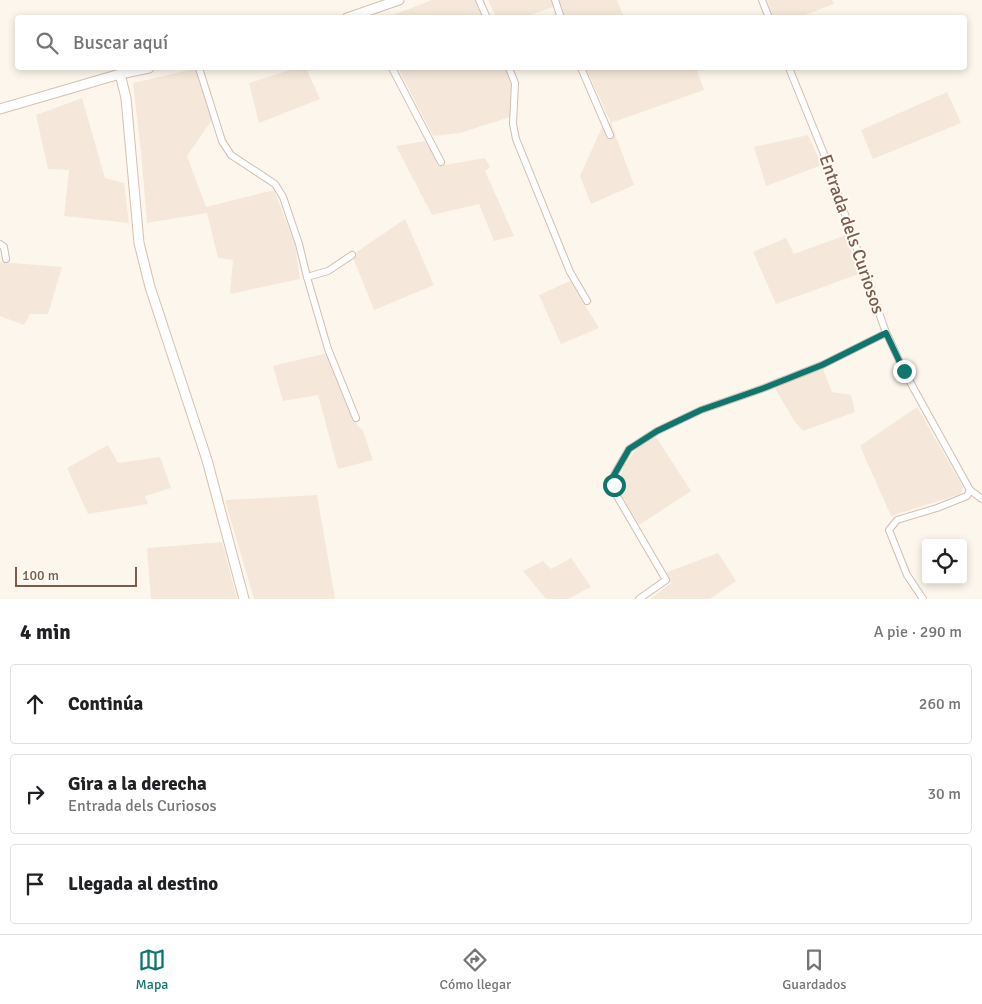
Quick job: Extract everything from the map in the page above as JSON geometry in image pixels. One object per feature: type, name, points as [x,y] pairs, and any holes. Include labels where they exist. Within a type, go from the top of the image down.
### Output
[{"type":"main road","points":[[365,15],[399,0]]},
{"type":"main road","points":[[0,109],[139,70]]},
{"type":"main road","points":[[120,74],[126,98],[139,243],[150,287],[206,460],[244,599]]},
{"type":"street","points":[[479,0],[486,15]]},
{"type":"street","points":[[554,0],[560,15]]},
{"type":"street","points":[[762,0],[768,15]]},
{"type":"street","points":[[199,70],[222,142],[231,155],[275,184],[283,197],[299,244],[328,350],[356,418]]},
{"type":"street","points":[[393,70],[441,162]]},
{"type":"street","points":[[510,70],[515,82],[513,124],[516,139],[570,272],[587,301]]},
{"type":"street","points":[[582,70],[610,136]]},
{"type":"street","name":"Entrada dels Curiosos","points":[[790,70],[824,154],[886,333],[904,371],[970,490],[982,499]]},
{"type":"street","points":[[0,244],[4,247],[6,260]]},
{"type":"street","points":[[307,277],[328,271],[352,255]]},
{"type":"street","points":[[639,599],[666,580],[614,490],[614,475],[629,449],[657,431],[701,410],[822,365],[886,333]]},
{"type":"street","points":[[923,599],[907,574],[889,530],[897,520],[967,496],[970,490]]},
{"type":"shaded area","points":[[432,0],[479,0],[485,15],[393,15]]},
{"type":"shaded area","points":[[488,0],[617,0],[623,15],[564,15],[559,5],[531,15],[495,15]]},
{"type":"shaded area","points":[[767,0],[832,0],[834,4],[805,15],[772,15]]},
{"type":"shaded area","points":[[189,70],[199,70],[214,117],[187,156],[206,207],[274,190],[295,244],[300,279],[230,294],[233,260],[218,258],[207,213],[147,223],[133,83]]},
{"type":"shaded area","points":[[290,70],[307,70],[320,99],[259,123],[249,83]]},
{"type":"shaded area","points":[[399,70],[506,70],[511,84],[510,117],[460,133],[433,136]]},
{"type":"shaded area","points":[[587,70],[697,70],[704,90],[611,123]]},
{"type":"shaded area","points":[[947,92],[961,123],[873,159],[861,130]]},
{"type":"shaded area","points":[[82,98],[105,178],[124,183],[129,223],[64,216],[69,170],[48,169],[36,115]]},
{"type":"shaded area","points":[[611,123],[634,185],[591,204],[580,176],[603,125]]},
{"type":"shaded area","points":[[808,135],[822,165],[766,186],[754,147]]},
{"type":"shaded area","points":[[426,141],[439,166],[485,158],[490,167],[485,171],[514,236],[494,241],[479,204],[432,215],[396,146]]},
{"type":"shaded area","points":[[405,219],[434,285],[374,310],[352,255]]},
{"type":"shaded area","points":[[846,235],[859,274],[776,304],[753,252],[786,238],[794,254]]},
{"type":"shaded area","points":[[0,262],[62,267],[48,314],[30,314],[24,325],[0,316]]},
{"type":"shaded area","points":[[570,281],[599,328],[561,344],[539,295]]},
{"type":"shaded area","points":[[327,353],[352,419],[363,431],[373,460],[338,469],[318,395],[283,401],[273,366]]},
{"type":"shaded area","points":[[823,369],[832,392],[851,395],[855,412],[803,431],[793,419],[775,388]]},
{"type":"shaded area","points":[[917,407],[963,487],[961,494],[891,516],[860,446]]},
{"type":"shaded area","points":[[656,437],[691,491],[639,525],[617,489],[624,466],[638,447]]},
{"type":"shaded area","points":[[108,445],[118,463],[160,457],[171,488],[145,496],[148,504],[88,514],[67,468]]},
{"type":"shaded area","points":[[317,495],[335,598],[254,599],[225,500]]},
{"type":"shaded area","points":[[222,542],[237,599],[151,599],[147,548]]},
{"type":"shaded area","points":[[718,553],[736,581],[710,599],[650,599],[671,583],[665,573]]},
{"type":"shaded area","points":[[571,558],[591,587],[568,599],[546,599],[523,571],[543,561],[551,569]]},
{"type":"route","points":[[614,485],[614,475],[629,449],[657,431],[701,410],[822,365],[886,333],[904,371]]}]
